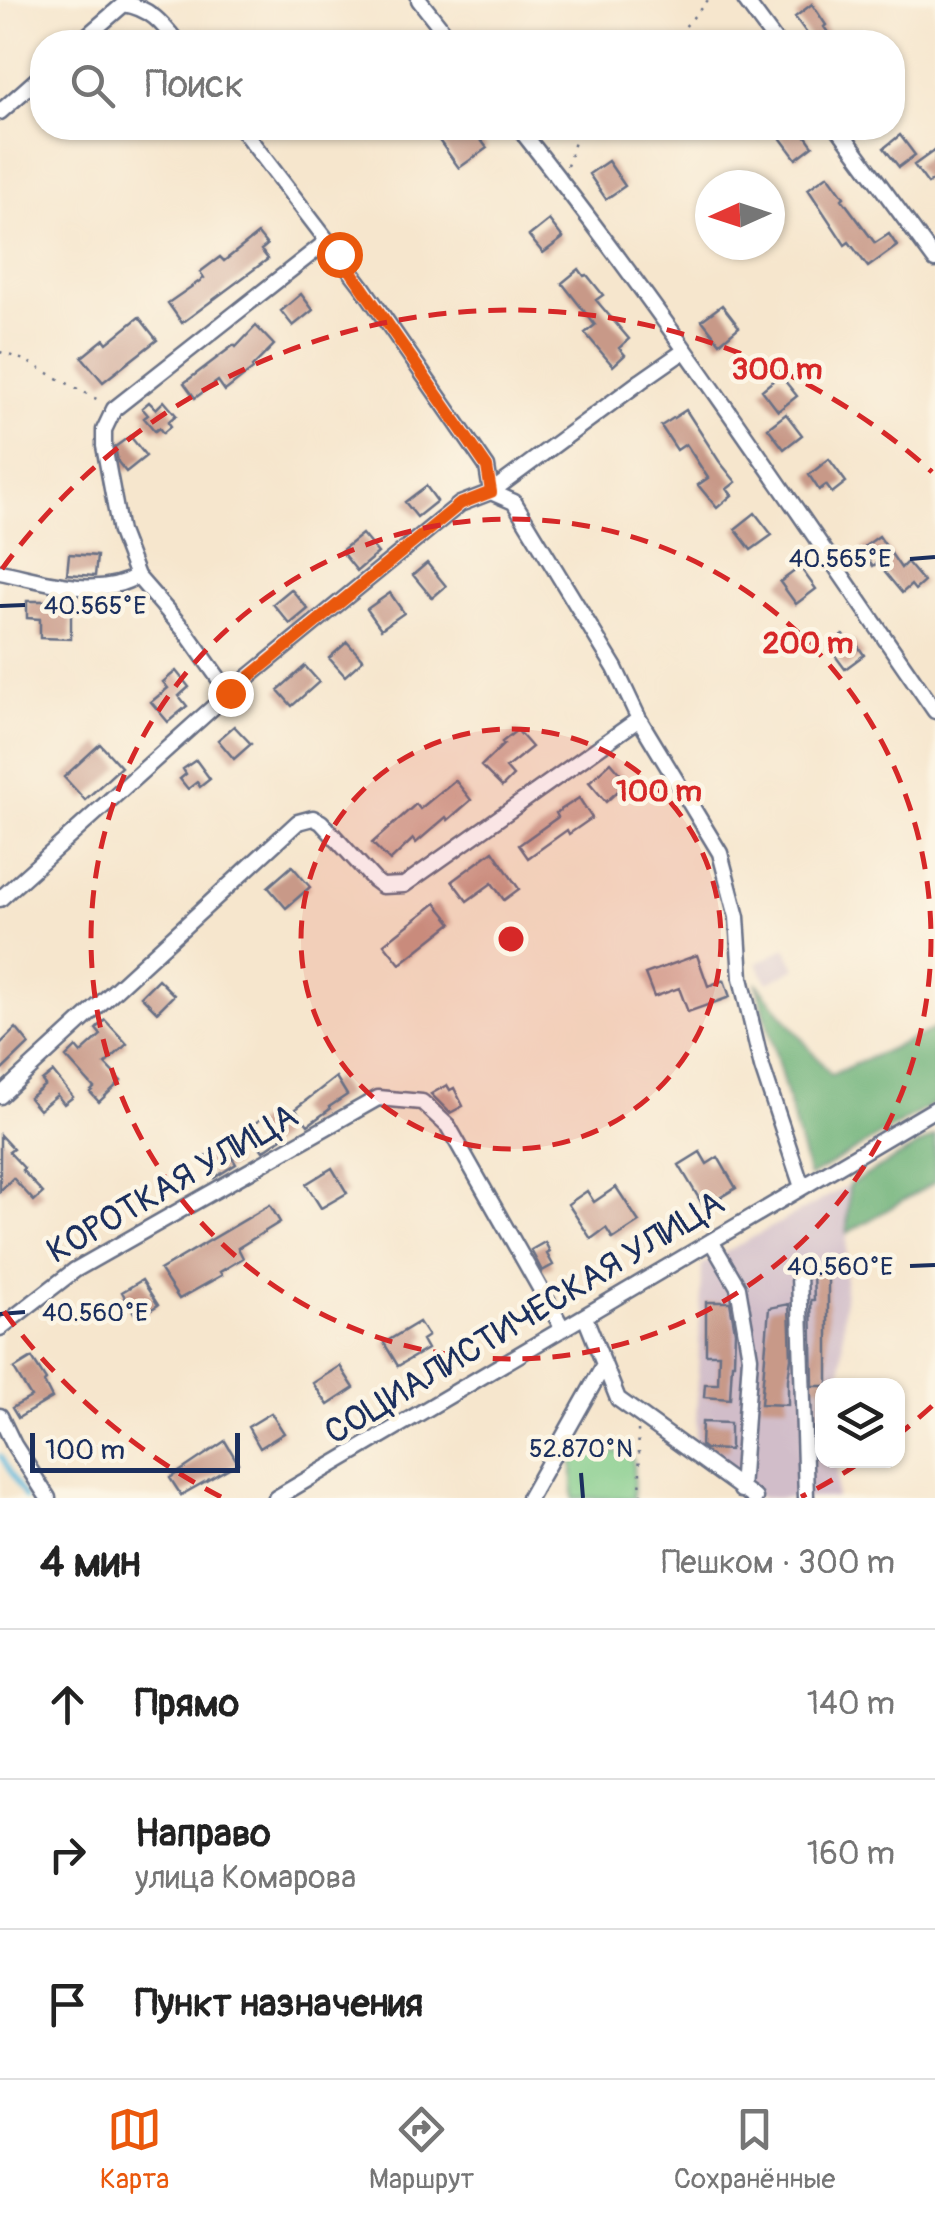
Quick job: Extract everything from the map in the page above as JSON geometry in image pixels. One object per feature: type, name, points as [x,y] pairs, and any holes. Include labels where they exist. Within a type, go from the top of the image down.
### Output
[{"type":"street","points":[[419,0],[443,30]]},
{"type":"street","points":[[745,0],[767,30]]},
{"type":"street","points":[[94,30],[124,4],[150,12],[168,30]]},
{"type":"street","points":[[0,112],[30,86]]},
{"type":"street","points":[[250,140],[339,254],[487,467],[491,492]]},
{"type":"street","points":[[528,140],[684,351],[935,711]]},
{"type":"street","points":[[847,140],[935,260]]},
{"type":"street","points":[[230,693],[137,576],[120,532],[104,430],[114,409],[326,242]]},
{"type":"street","points":[[0,900],[230,693],[460,504],[491,492],[684,351]]},
{"type":"street","points":[[491,492],[514,502],[615,668],[639,719],[720,853],[737,917],[740,978],[762,1067],[802,1188]]},
{"type":"street","points":[[0,572],[75,586],[112,586],[137,576]]},
{"type":"street","points":[[0,1096],[298,822],[313,818],[321,822],[382,886],[404,885],[639,719]]},
{"type":"street","name":"КОРОТКАЯ УЛИЦА","points":[[0,1328],[76,1270],[378,1098],[422,1102],[448,1126],[563,1329]]},
{"type":"street","name":"СОЦИАЛИСТИЧЕСКАЯ УЛИЦА","points":[[276,1498],[935,1110]]},
{"type":"street","points":[[710,1241],[738,1287],[750,1357],[748,1494]]},
{"type":"street","points":[[798,1274],[806,1498]]},
{"type":"street","points":[[584,1317],[618,1399],[748,1494]]},
{"type":"street","points":[[529,1498],[604,1366]]},
{"type":"street","points":[[0,1416],[48,1498]]},
{"type":"path","points":[[682,30],[708,0]]},
{"type":"path","points":[[561,181],[576,140]]},
{"type":"path","points":[[0,352],[24,360],[114,409]]},
{"type":"path","points":[[637,1414],[640,1498]]},
{"type":"shaded area","points":[[786,948],[796,968],[768,983],[757,963]]},
{"type":"shaded area","points":[[849,1185],[841,1378],[815,1378],[815,1468],[838,1468],[836,1498],[761,1498],[695,1453],[702,1265]]},
{"type":"green space","points":[[756,982],[831,1075],[935,1029],[935,1103],[809,1177]]},
{"type":"green space","points":[[935,1136],[935,1182],[847,1233],[849,1185]]},
{"type":"green space","points":[[624,1451],[633,1459],[634,1498],[573,1498],[573,1462],[581,1453]]},
{"type":"building","points":[[812,4],[826,30],[804,30],[795,17]]},
{"type":"building","points":[[439,140],[481,140],[487,148],[459,168]]},
{"type":"building","points":[[782,140],[809,140],[813,146],[796,159]]},
{"type":"building","points":[[894,140],[904,140],[915,155],[899,167],[884,148]]},
{"type":"building","points":[[935,150],[935,179],[928,184],[914,165]]},
{"type":"building","points":[[608,161],[625,186],[606,199],[589,174]]},
{"type":"building","points":[[828,175],[875,243],[889,234],[897,246],[868,267],[849,242],[845,245],[808,189]]},
{"type":"building","points":[[549,220],[563,238],[543,253],[529,236]]},
{"type":"building","points":[[258,234],[267,245],[261,250],[268,259],[182,323],[168,303],[204,278],[200,272],[220,257],[224,261]]},
{"type":"building","points":[[579,269],[603,295],[596,300],[629,339],[619,348],[625,355],[613,366],[585,333],[595,325],[562,283]]},
{"type":"building","points":[[301,294],[313,310],[293,326],[281,311]]},
{"type":"building","points":[[722,305],[739,327],[720,343],[702,320]]},
{"type":"building","points":[[139,317],[157,340],[103,382],[82,357]]},
{"type":"building","points":[[256,326],[274,345],[253,369],[225,391],[218,381],[195,398],[184,383],[236,347]]},
{"type":"building","points":[[780,375],[797,396],[778,411],[762,390]]},
{"type":"building","points":[[164,401],[176,415],[163,433],[159,428],[155,431],[144,418],[148,415],[142,408],[149,402],[156,409]]},
{"type":"building","points":[[686,410],[736,482],[727,489],[732,495],[717,508],[698,485],[708,478],[686,444],[677,450],[661,426]]},
{"type":"building","points":[[786,414],[802,435],[784,449],[768,428]]},
{"type":"building","points":[[130,436],[146,456],[126,472],[118,462],[115,447]]},
{"type":"building","points":[[829,459],[846,482],[832,493],[826,485],[819,490],[809,475]]},
{"type":"building","points":[[426,486],[437,501],[417,517],[405,502]]},
{"type":"building","points":[[755,513],[772,535],[751,550],[735,529]]},
{"type":"building","points":[[362,534],[378,553],[357,571],[341,551]]},
{"type":"building","points":[[879,536],[901,568],[907,562],[924,582],[915,590],[911,585],[902,593],[861,549]]},
{"type":"building","points":[[69,554],[97,556],[95,576],[67,574]]},
{"type":"building","points":[[427,563],[446,586],[432,598],[413,575]]},
{"type":"building","points":[[800,567],[816,589],[796,604],[780,582]]},
{"type":"building","points":[[291,589],[308,609],[290,624],[273,604]]},
{"type":"building","points":[[390,593],[404,613],[381,629],[367,609]]},
{"type":"building","points":[[27,601],[47,601],[47,607],[71,608],[71,639],[40,638],[40,619],[27,618]]},
{"type":"building","points":[[843,635],[849,643],[853,639],[864,655],[845,669],[828,646]]},
{"type":"building","points":[[347,642],[363,660],[345,676],[329,658]]},
{"type":"building","points":[[305,666],[319,682],[292,706],[278,690]]},
{"type":"building","points":[[176,671],[189,687],[179,696],[187,706],[168,722],[151,702],[168,688],[163,682]]},
{"type":"building","points":[[234,726],[251,744],[234,759],[218,740]]},
{"type":"building","points":[[517,730],[532,747],[506,768],[513,776],[502,787],[481,766]]},
{"type":"building","points":[[100,744],[121,767],[85,800],[64,777]]},
{"type":"building","points":[[196,760],[210,779],[200,787],[197,782],[188,789],[180,779],[186,774],[183,769]]},
{"type":"building","points":[[611,762],[628,782],[606,802],[589,782]]},
{"type":"building","points":[[455,780],[471,800],[448,820],[446,817],[416,843],[413,839],[390,861],[372,843],[416,804],[420,809]]},
{"type":"building","points":[[579,798],[592,818],[569,834],[567,830],[528,858],[519,845]]},
{"type":"building","points":[[493,851],[519,889],[504,900],[492,883],[467,901],[452,881]]},
{"type":"building","points":[[292,866],[310,887],[286,908],[268,887]]},
{"type":"building","points":[[436,903],[452,923],[400,964],[384,944]]},
{"type":"building","points":[[697,955],[708,986],[724,980],[730,997],[688,1012],[679,988],[654,997],[645,974]]},
{"type":"building","points":[[158,979],[174,995],[157,1012],[141,996]]},
{"type":"building","points":[[105,1020],[127,1044],[105,1064],[121,1081],[99,1102],[90,1092],[94,1088],[66,1057],[76,1047],[81,1053],[101,1035],[96,1029]]},
{"type":"building","points":[[16,1028],[29,1044],[0,1072],[0,1044]]},
{"type":"building","points":[[53,1072],[73,1097],[64,1104],[57,1095],[39,1110],[29,1098]]},
{"type":"building","points":[[336,1077],[347,1095],[308,1125],[295,1109]]},
{"type":"building","points":[[447,1085],[450,1090],[454,1088],[463,1106],[450,1113],[431,1094]]},
{"type":"building","points":[[265,1116],[282,1138],[263,1151],[247,1129]]},
{"type":"building","points":[[0,1135],[13,1149],[9,1152],[22,1170],[43,1193],[34,1201],[13,1178],[0,1191]]},
{"type":"building","points":[[224,1145],[236,1164],[214,1178],[202,1159]]},
{"type":"building","points":[[700,1152],[707,1164],[718,1157],[736,1188],[704,1207],[679,1165]]},
{"type":"building","points":[[332,1168],[347,1193],[321,1208],[306,1184]]},
{"type":"building","points":[[616,1187],[639,1222],[613,1239],[606,1228],[591,1239],[568,1204],[587,1191],[594,1202]]},
{"type":"building","points":[[270,1205],[280,1222],[238,1248],[243,1258],[220,1272],[222,1275],[179,1299],[160,1270]]},
{"type":"building","points":[[545,1242],[553,1265],[542,1271],[531,1250]]},
{"type":"building","points":[[828,1271],[828,1378],[815,1378],[815,1386],[811,1300],[813,1272]]},
{"type":"building","points":[[142,1280],[158,1305],[137,1318],[122,1292]]},
{"type":"building","points":[[706,1302],[730,1302],[735,1331],[730,1399],[704,1397],[705,1384],[718,1384],[719,1354],[706,1354]]},
{"type":"building","points":[[789,1304],[788,1405],[761,1404],[769,1308]]},
{"type":"building","points":[[419,1322],[428,1336],[422,1340],[427,1349],[398,1366],[384,1343]]},
{"type":"building","points":[[32,1358],[52,1398],[18,1418],[12,1408],[31,1397],[14,1369]]},
{"type":"building","points":[[340,1366],[354,1388],[328,1405],[313,1383]]},
{"type":"building","points":[[271,1413],[284,1433],[260,1448],[248,1427]]},
{"type":"building","points":[[702,1422],[730,1423],[730,1450],[701,1446]]},
{"type":"building","points":[[225,1441],[238,1463],[181,1495],[170,1478]]},
{"type":"waterway","points":[[0,1455],[25,1498]]},
{"type":"route","points":[[230,693],[460,504],[491,492],[487,467],[339,254]]}]
